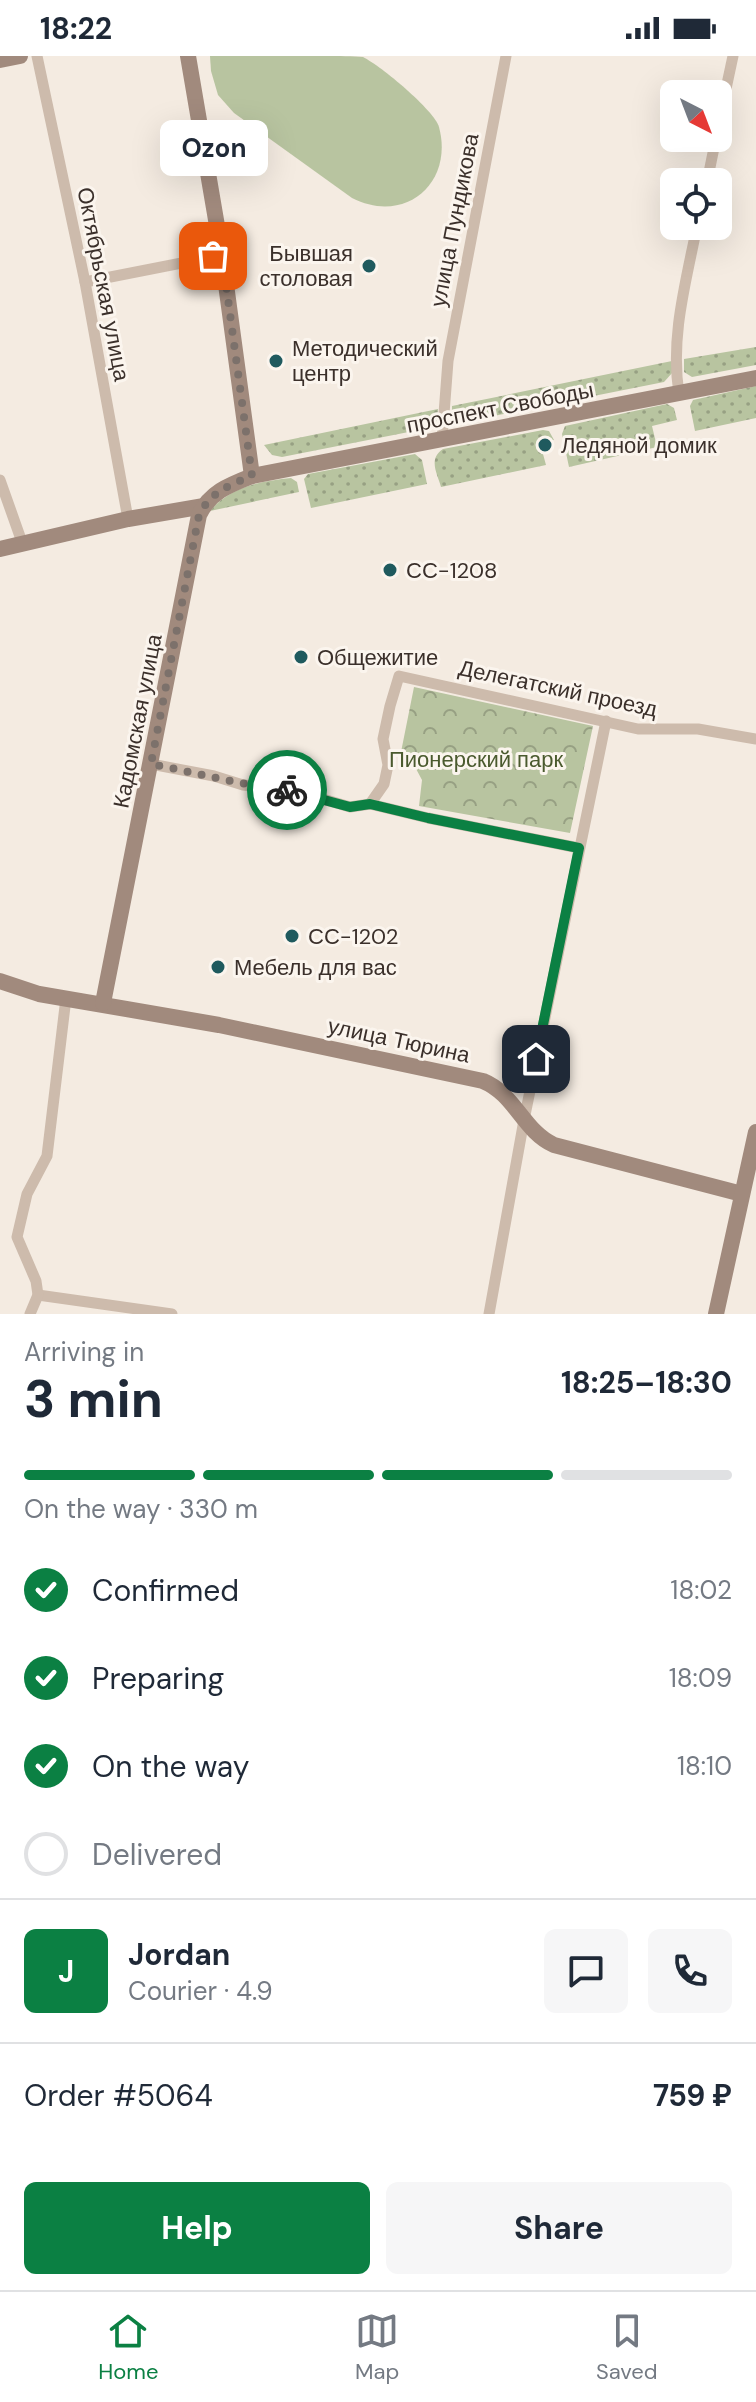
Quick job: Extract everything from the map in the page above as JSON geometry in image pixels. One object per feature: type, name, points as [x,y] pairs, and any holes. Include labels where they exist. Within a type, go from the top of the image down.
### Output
[{"type":"street","points":[[0,60],[20,56]]},
{"type":"street","name":"Октябрьская улица","points":[[37,56],[85,282],[128,519]]},
{"type":"street","points":[[0,549],[128,519],[204,506],[222,487],[252,476],[222,255],[188,56]]},
{"type":"street","name":"улица Пундикова","points":[[442,440],[448,361],[506,56]]},
{"type":"street","points":[[728,80],[733,56]]},
{"type":"street","points":[[679,394],[676,335],[694,240]]},
{"type":"street","points":[[85,282],[222,255]]},
{"type":"street","name":"проспект Свободы","points":[[252,476],[756,378]]},
{"type":"street","points":[[0,480],[23,545]]},
{"type":"street","name":"Кадомская улица","points":[[103,1003],[199,515],[204,506]]},
{"type":"street","name":"Делегатский проезд","points":[[370,804],[384,784],[388,765],[383,739],[399,676],[638,729],[717,730],[756,739]]},
{"type":"street","points":[[489,1314],[524,1120],[606,721]]},
{"type":"street","points":[[151,764],[243,785],[292,790],[350,807],[370,804],[579,848]]},
{"type":"street","name":"улица Тюрина","points":[[0,981],[16,988],[248,1031],[483,1081],[501,1091],[535,1133],[554,1145],[742,1194]]},
{"type":"street","points":[[30,1314],[38,1295],[36,1281],[18,1246],[17,1237],[27,1194],[47,1156],[66,998]]},
{"type":"street","points":[[716,1314],[756,1132]]},
{"type":"street","points":[[38,1295],[172,1314]]},
{"type":"green space","points":[[210,56],[363,57],[406,89],[435,119],[442,147],[439,166],[432,181],[421,194],[407,202],[390,206],[372,205],[352,198],[234,113],[218,95]]},
{"type":"green space","points":[[756,347],[756,365],[692,377],[684,372],[684,359]]},
{"type":"green space","points":[[672,361],[673,372],[664,382],[458,423],[452,418],[452,406]]},
{"type":"green space","points":[[756,386],[756,418],[695,431],[690,406],[693,400]]},
{"type":"green space","points":[[667,404],[674,408],[677,420],[652,426],[657,447],[569,467],[562,434],[565,426]]},
{"type":"green space","points":[[438,409],[437,421],[429,428],[282,457],[272,455],[264,445]]},
{"type":"green space","points":[[549,431],[554,440],[540,443],[546,465],[441,487],[435,462],[443,449]]},
{"type":"green space","points":[[415,454],[422,460],[427,484],[311,508],[304,479],[308,474]]},
{"type":"green space","points":[[291,478],[297,482],[299,492],[210,511],[237,491],[268,481]]},
{"type":"green space","name":"Пионерский парк","points":[[414,687],[593,726],[570,833],[419,806],[422,780],[414,765],[399,762]]},
{"type":"way so far","points":[[213,256],[222,255],[252,476],[222,487],[199,515],[151,764],[243,785],[287,790]]},
{"type":"place","name":"Ozon","points":[[213,256]]},
{"type":"place","name":"Бывшая столовая","points":[[369,266]]},
{"type":"place","name":"Методический центр","points":[[276,361]]},
{"type":"place","name":"Ледяной домик","points":[[545,445]]},
{"type":"place","name":"СС-1208","points":[[390,570]]},
{"type":"place","name":"Общежитие","points":[[301,657]]},
{"type":"place","name":"СС-1202","points":[[292,936]]},
{"type":"place","name":"Мебель для вас","points":[[218,967]]},
{"type":"route","points":[[287,790],[350,807],[370,804],[579,848],[536,1059]]}]
